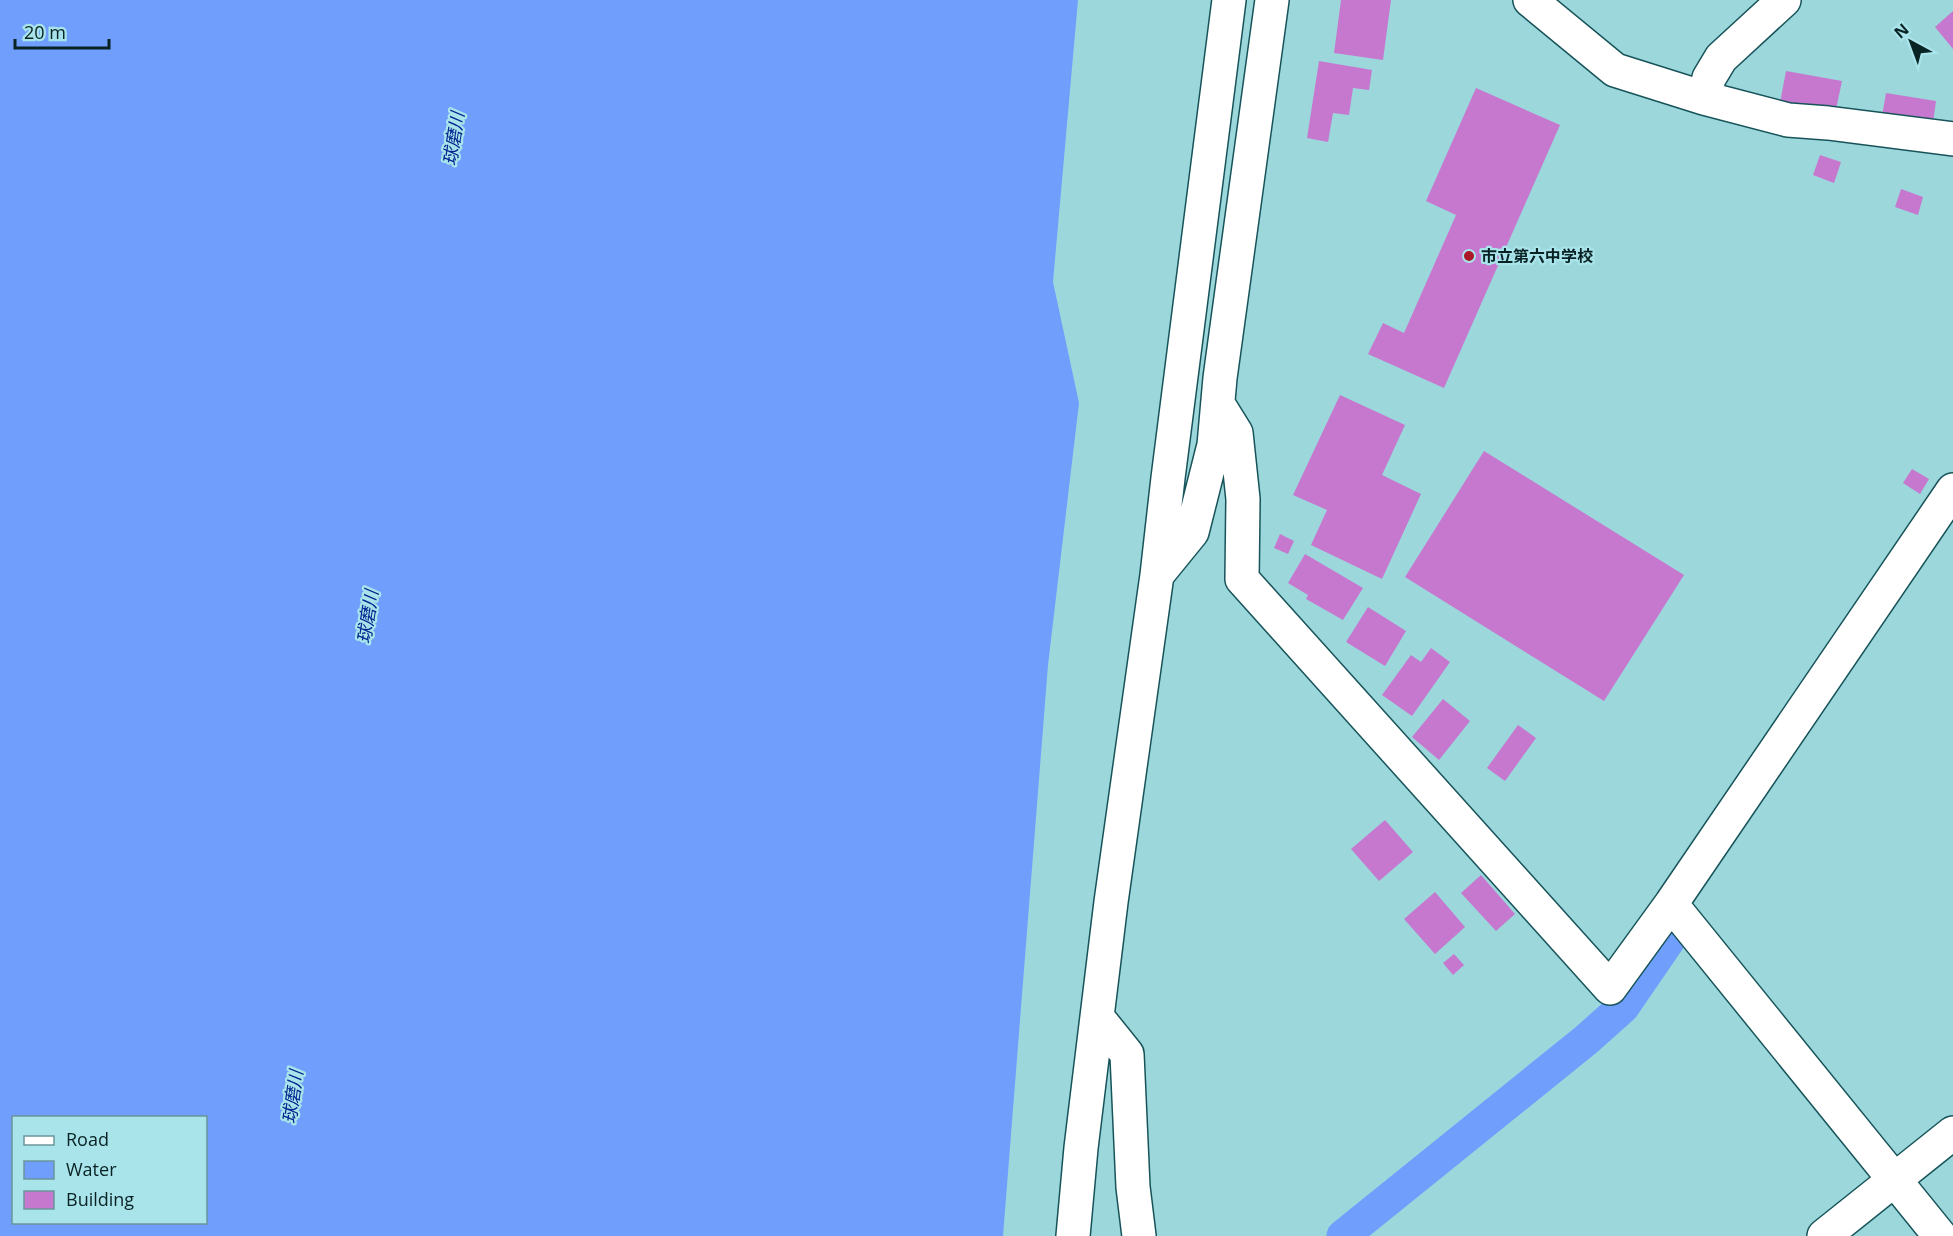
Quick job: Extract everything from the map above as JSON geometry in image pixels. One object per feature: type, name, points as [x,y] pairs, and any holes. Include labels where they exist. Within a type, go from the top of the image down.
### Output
[{"type":"street","points":[[1073,1236],[1081,1148],[1111,903],[1157,575],[1229,0]]},
{"type":"street","points":[[1157,575],[1192,532],[1214,446],[1272,0]]},
{"type":"street","points":[[1530,0],[1614,70],[1704,98],[1788,120],[1953,139]]},
{"type":"street","points":[[1704,98],[1709,78],[1721,58],[1784,0]]},
{"type":"street","points":[[1218,404],[1236,433],[1243,499],[1242,579],[1610,988],[1671,903],[1953,490]]},
{"type":"street","points":[[1671,903],[1940,1236]]},
{"type":"street","points":[[1098,1018],[1127,1054],[1133,1188],[1139,1236]]},
{"type":"street","points":[[1824,1236],[1953,1133]]},
{"type":"water","name":"球磨川","points":[[0,0],[1078,0],[1053,282],[1079,403],[1048,665],[1003,1236],[0,1236]]},
{"type":"building","points":[[1341,0],[1391,0],[1383,60],[1334,53]]},
{"type":"building","points":[[1953,11],[1953,49],[1935,27]]},
{"type":"building","points":[[1319,61],[1372,70],[1369,90],[1353,88],[1349,115],[1333,113],[1328,142],[1307,138]]},
{"type":"building","points":[[1786,71],[1842,81],[1835,114],[1780,103]]},
{"type":"building","points":[[1476,88],[1560,125],[1444,388],[1368,354],[1383,323],[1404,333],[1456,215],[1426,201]]},
{"type":"building","points":[[1886,93],[1936,101],[1932,130],[1881,122]]},
{"type":"building","points":[[1820,155],[1841,162],[1834,183],[1813,175]]},
{"type":"building","points":[[1901,189],[1923,197],[1918,215],[1895,207]]},
{"type":"building","points":[[1340,395],[1405,425],[1382,475],[1421,494],[1382,579],[1311,545],[1327,510],[1293,495]]},
{"type":"building","points":[[1484,451],[1684,575],[1604,701],[1405,577]]},
{"type":"building","points":[[1912,469],[1929,479],[1920,494],[1903,483]]},
{"type":"building","points":[[1280,534],[1294,541],[1288,554],[1274,548]]},
{"type":"building","points":[[1305,554],[1363,588],[1343,620],[1306,599],[1308,595],[1288,583]]},
{"type":"building","points":[[1368,607],[1406,631],[1385,666],[1346,642]]},
{"type":"building","points":[[1431,648],[1450,662],[1412,716],[1382,695],[1411,655],[1421,662]]},
{"type":"building","points":[[1443,699],[1470,721],[1439,760],[1412,737]]},
{"type":"building","points":[[1518,725],[1536,738],[1505,781],[1487,768]]},
{"type":"building","points":[[1385,820],[1413,852],[1379,881],[1351,849]]},
{"type":"building","points":[[1481,875],[1515,914],[1496,931],[1461,893]]},
{"type":"building","points":[[1435,892],[1465,927],[1435,954],[1404,919]]},
{"type":"building","points":[[1454,954],[1464,965],[1453,975],[1443,963]]},
{"type":"waterway","points":[[1343,1236],[1586,1040],[1623,1007],[1673,934]]},
{"type":"place","name":"市立第六中学校","points":[[1469,256]]}]
